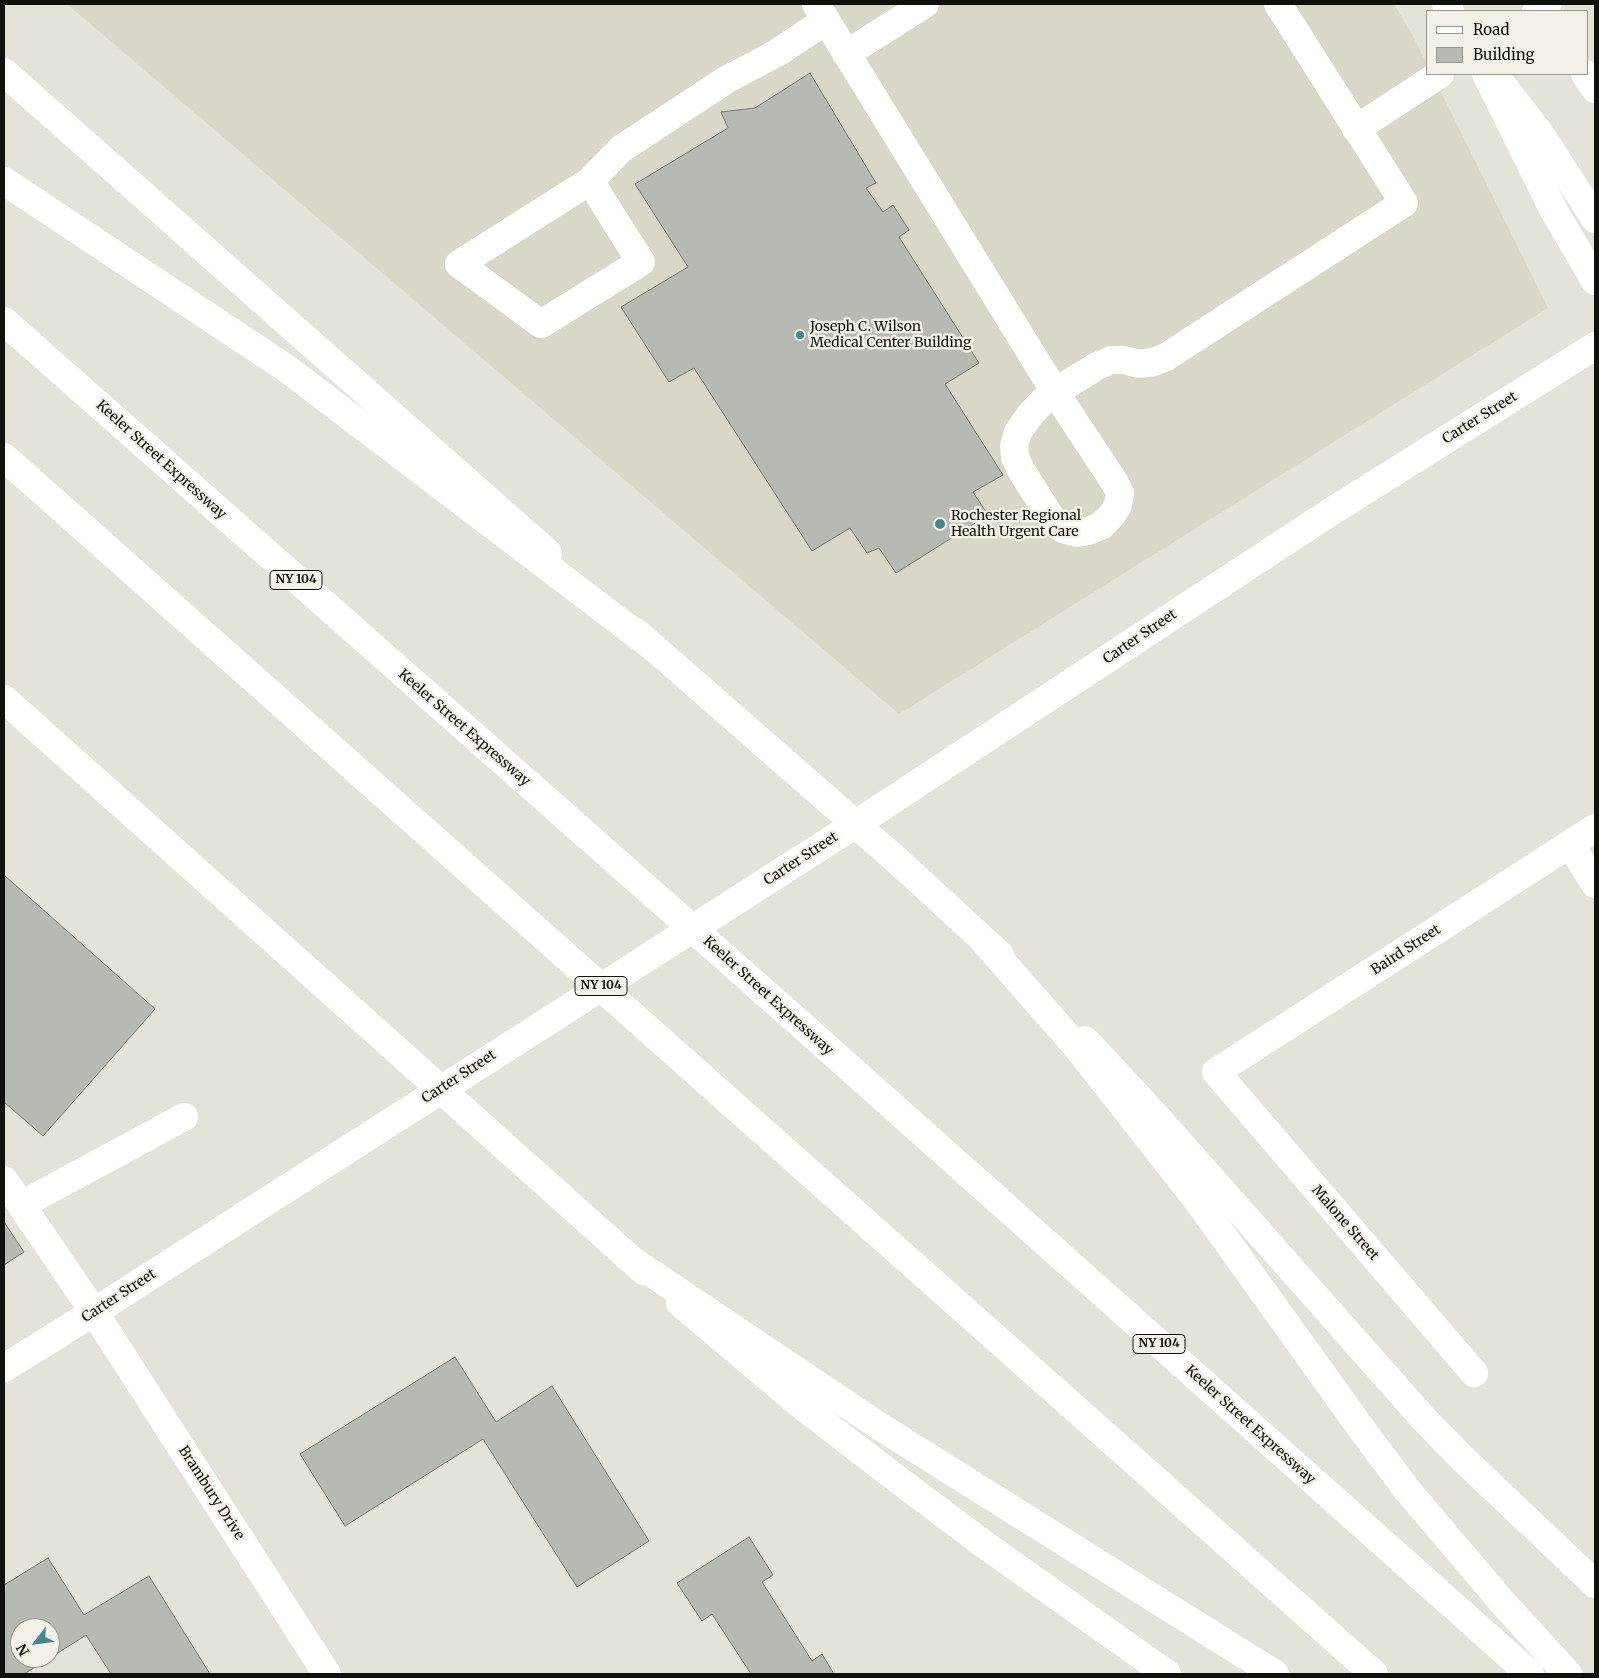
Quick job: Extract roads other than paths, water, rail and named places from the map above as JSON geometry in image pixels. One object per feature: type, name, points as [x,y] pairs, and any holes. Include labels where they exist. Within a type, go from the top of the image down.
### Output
[{"type":"main road","points":[[846,54],[925,4]]},
{"type":"main road","points":[[590,181],[641,262],[541,324],[459,264],[590,181],[621,149],[726,80],[776,53],[821,12],[1055,392],[1115,483],[1120,493],[1118,504],[1112,515],[1101,526],[1088,531],[1077,533],[1063,529],[1053,521],[1021,470],[1015,457],[1014,446],[1018,432],[1030,414],[1055,392],[1097,366],[1111,360],[1124,360],[1139,364],[1154,362],[1166,357],[1404,203],[1278,4]]},
{"type":"main road","points":[[4,72],[653,647],[856,824],[983,940],[1077,1032],[1135,1094],[1423,1418],[1470,1466],[1595,1584]]},
{"type":"main road","points":[[1356,129],[1438,75]]},
{"type":"main road","points":[[1486,75],[1544,193],[1595,281]]},
{"type":"main road","points":[[1494,75],[1541,135],[1595,219]]},
{"type":"main road","points":[[1586,75],[1595,89]]},
{"type":"main road","points":[[4,181],[286,368],[653,647]]},
{"type":"main road","name":"Keeler Street Expressway","points":[[4,321],[788,1013],[1530,1674]]},
{"type":"main road","name":"Carter Street","points":[[4,1368],[856,824],[1296,534],[1595,346]]},
{"type":"main road","name":"NY 104","points":[[4,457],[1374,1674]]},
{"type":"main road","points":[[4,699],[626,1256],[727,1344],[847,1441],[954,1523],[1167,1674]]},
{"type":"main road","name":"Baird Street","points":[[1216,1072],[1595,828]]},
{"type":"main road","points":[[1570,844],[1595,884]]},
{"type":"main road","points":[[983,940],[1071,1040],[1192,1194],[1408,1491],[1502,1603],[1568,1674]]},
{"type":"main road","name":"Malone Street","points":[[1216,1072],[1474,1373]]},
{"type":"main road","points":[[21,1205],[184,1117]]},
{"type":"main road","name":"Brambury Drive","points":[[4,1180],[94,1312],[327,1674]]},
{"type":"main road","points":[[626,1256],[895,1436],[1275,1674]]},
{"type":"place","name":"Joseph C. Wilson Medical Center Building","points":[[800,335]]},
{"type":"place","name":"Rochester Regional Health Urgent Care","points":[[940,524]]}]
